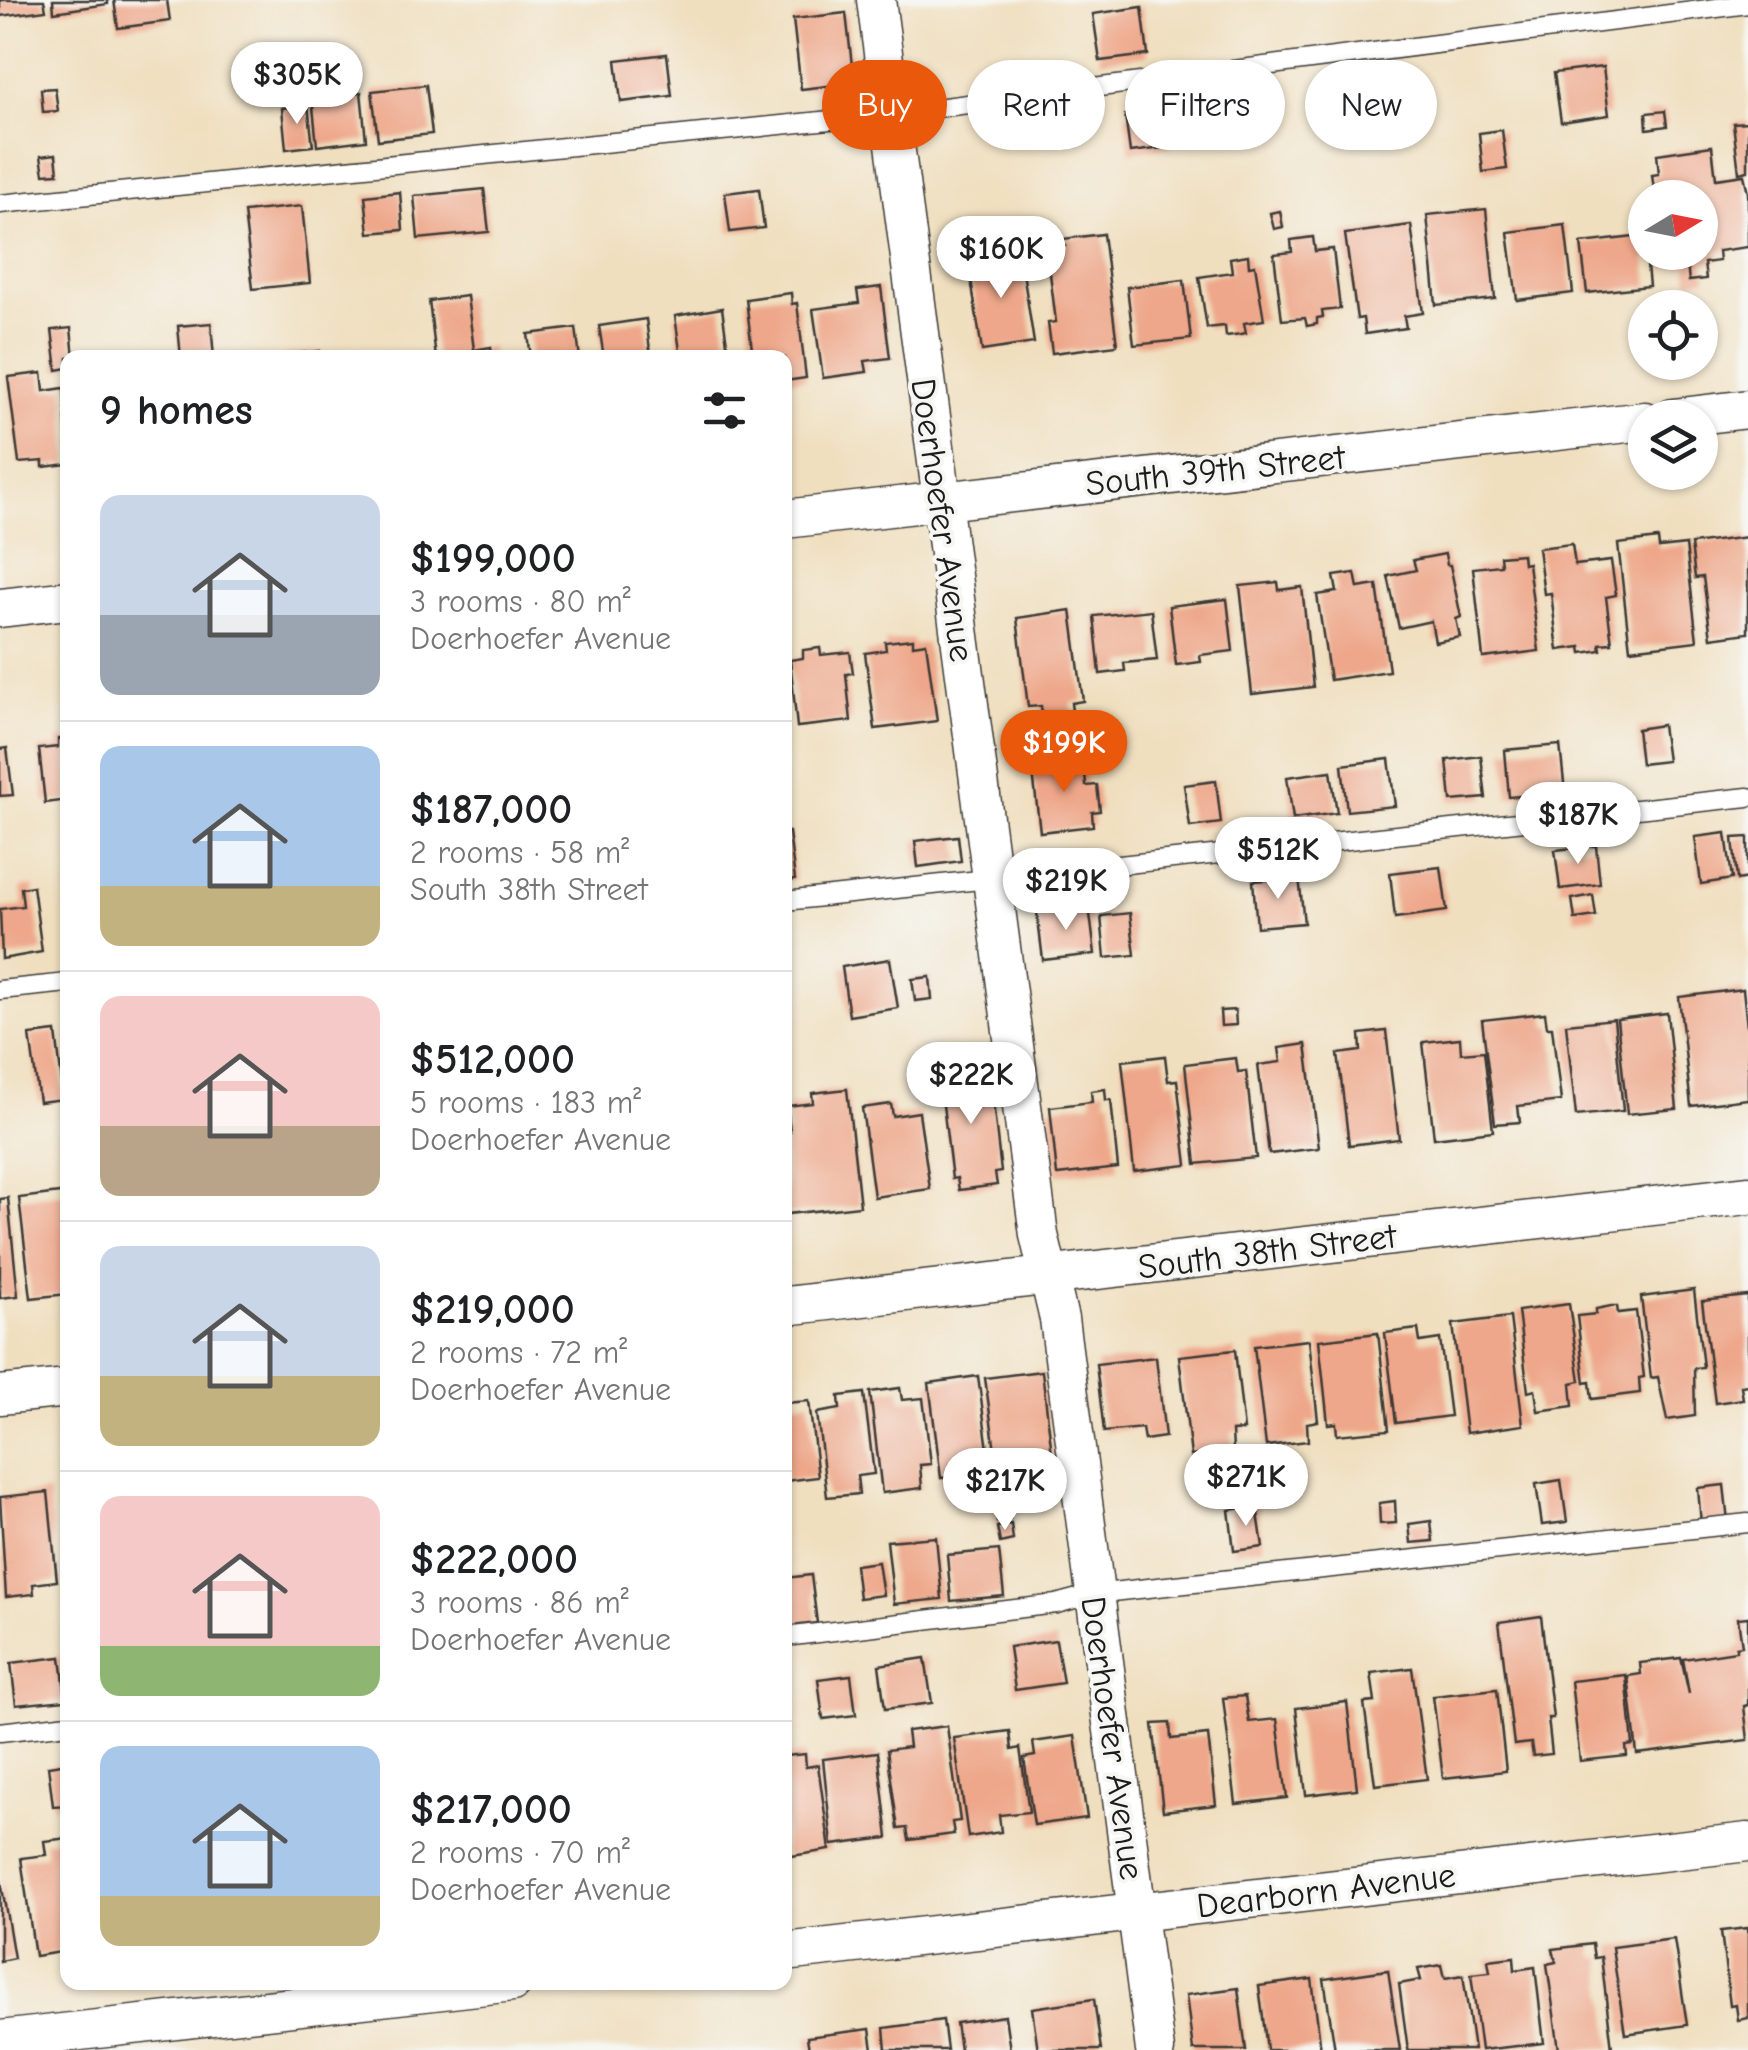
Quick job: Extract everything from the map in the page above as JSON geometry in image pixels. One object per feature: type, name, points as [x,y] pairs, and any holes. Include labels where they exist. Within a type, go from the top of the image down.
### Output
[{"type":"street","name":"Doerhoefer Avenue","points":[[876,0],[883,60]]},
{"type":"street","name":"Doerhoefer Avenue","points":[[895,150],[1039,1235],[1059,1319],[1155,2050]]},
{"type":"street","points":[[1718,413],[1748,409]]},
{"type":"street","name":"South 39th Street","points":[[792,517],[1628,423]]},
{"type":"street","points":[[0,608],[60,601]]},
{"type":"street","name":"South 38th Street","points":[[792,1305],[1748,1196]]},
{"type":"street","points":[[0,1396],[60,1389]]},
{"type":"street","name":"Dearborn Avenue","points":[[792,1951],[1748,1842]]},
{"type":"street","points":[[0,2040],[442,1990]]},
{"type":"lane","points":[[947,107],[1748,4]]},
{"type":"lane","points":[[0,204],[822,121]]},
{"type":"lane","points":[[792,899],[1748,797]]},
{"type":"lane","points":[[0,990],[60,984]]},
{"type":"lane","points":[[792,1636],[1056,1604],[1094,1594],[1748,1523]]},
{"type":"lane","points":[[0,1732],[60,1725]]},
{"type":"building","points":[[0,0],[44,0],[46,10],[0,16]]},
{"type":"building","points":[[53,0],[108,0],[108,4],[54,12]]},
{"type":"building","points":[[114,0],[167,0],[170,21],[118,28]]},
{"type":"building","points":[[1142,7],[1148,55],[1100,60],[1093,14]]},
{"type":"building","points":[[846,13],[851,60],[822,60],[822,87],[801,89],[793,19]]},
{"type":"building","points":[[667,54],[672,96],[621,102],[616,60]]},
{"type":"building","points":[[1603,67],[1609,115],[1561,122],[1554,73]]},
{"type":"building","points":[[426,85],[432,134],[378,140],[372,91]]},
{"type":"building","points":[[55,88],[58,111],[43,112],[41,89]]},
{"type":"building","points":[[361,92],[366,140],[317,146],[312,97]]},
{"type":"building","points":[[308,105],[313,146],[286,149],[282,108]]},
{"type":"building","points":[[1665,111],[1667,126],[1647,129],[1646,113]]},
{"type":"building","points":[[1748,122],[1748,171],[1739,173],[1733,123]]},
{"type":"building","points":[[1502,130],[1507,169],[1483,172],[1479,133]]},
{"type":"building","points":[[1712,146],[1716,179],[1744,175],[1748,247],[1718,251],[1718,180],[1653,180],[1652,175],[1659,174],[1657,154]]},
{"type":"building","points":[[56,154],[58,173],[44,174],[41,156]]},
{"type":"building","points":[[484,189],[489,232],[418,239],[414,196]]},
{"type":"building","points":[[759,189],[764,228],[730,232],[725,193]]},
{"type":"building","points":[[400,192],[403,230],[369,233],[365,196]]},
{"type":"building","points":[[302,206],[310,283],[253,289],[244,212]]},
{"type":"building","points":[[1486,209],[1495,299],[1436,305],[1427,215]]},
{"type":"building","points":[[1280,211],[1283,227],[1274,229],[1270,213]]},
{"type":"building","points":[[1411,225],[1423,313],[1404,316],[1406,328],[1365,334],[1363,318],[1357,319],[1345,234]]},
{"type":"building","points":[[1565,225],[1573,293],[1517,300],[1508,232]]},
{"type":"building","points":[[1103,234],[1117,345],[1052,353],[1048,323],[1056,322],[1047,249],[1065,246],[1063,239]]},
{"type":"building","points":[[1313,237],[1315,251],[1333,249],[1340,309],[1322,311],[1323,317],[1317,318],[1317,324],[1307,326],[1305,318],[1282,320],[1274,254],[1292,252],[1291,240]]},
{"type":"building","points":[[1628,238],[1628,270],[1647,270],[1649,286],[1587,293],[1581,243]]},
{"type":"building","points":[[1006,245],[1008,261],[1021,259],[1034,343],[982,351],[969,266],[983,264],[981,249]]},
{"type":"building","points":[[1248,255],[1249,266],[1255,265],[1264,320],[1244,323],[1246,333],[1226,336],[1225,326],[1207,328],[1199,277],[1232,272],[1230,258]]},
{"type":"building","points":[[1688,270],[1705,270],[1706,279],[1689,281]]},
{"type":"building","points":[[1184,280],[1191,339],[1134,345],[1127,287]]},
{"type":"building","points":[[881,287],[890,358],[865,361],[867,372],[823,378],[813,309],[859,303],[857,290]]},
{"type":"building","points":[[791,293],[792,304],[797,303],[806,378],[792,380],[792,350],[752,350],[746,299]]},
{"type":"building","points":[[467,296],[474,350],[435,350],[429,301]]},
{"type":"building","points":[[722,308],[728,350],[680,350],[675,316]]},
{"type":"building","points":[[646,319],[650,350],[603,350],[599,326]]},
{"type":"building","points":[[211,323],[213,350],[180,350],[178,326]]},
{"type":"building","points":[[71,328],[73,350],[60,350],[57,370],[52,330]]},
{"type":"building","points":[[576,328],[579,350],[530,350],[528,334]]},
{"type":"building","points":[[42,373],[44,391],[60,389],[60,465],[43,467],[43,461],[19,463],[8,377]]},
{"type":"building","points":[[1748,537],[1748,633],[1711,638],[1703,577],[1695,578],[1691,544]]},
{"type":"building","points":[[1658,539],[1659,548],[1686,545],[1697,641],[1630,649],[1618,544]]},
{"type":"building","points":[[1572,544],[1575,565],[1611,561],[1616,595],[1606,597],[1612,643],[1600,644],[1601,650],[1558,650],[1551,593],[1544,594],[1538,548]]},
{"type":"building","points":[[1445,554],[1461,617],[1456,619],[1460,637],[1435,642],[1431,621],[1399,628],[1388,576],[1416,570],[1413,560]]},
{"type":"building","points":[[1522,554],[1523,564],[1528,563],[1539,651],[1483,658],[1473,568],[1501,565],[1500,556]]},
{"type":"building","points":[[1355,573],[1358,588],[1377,585],[1389,671],[1330,680],[1317,595],[1337,592],[1334,576]]},
{"type":"building","points":[[1278,582],[1279,590],[1302,587],[1313,687],[1252,694],[1240,586]]},
{"type":"building","points":[[1227,599],[1233,651],[1200,655],[1201,662],[1176,665],[1169,606]]},
{"type":"building","points":[[1071,610],[1083,701],[1071,703],[1073,720],[1043,724],[1041,706],[1028,707],[1017,618]]},
{"type":"building","points":[[1151,610],[1157,660],[1124,663],[1125,671],[1100,674],[1094,616]]},
{"type":"building","points":[[913,639],[913,645],[926,643],[937,721],[875,729],[865,653],[886,650],[885,642]]},
{"type":"building","points":[[820,648],[821,655],[850,652],[853,673],[846,674],[851,721],[797,727],[792,660],[803,658],[803,650]]},
{"type":"building","points":[[1662,725],[1667,761],[1641,764],[1637,729]]},
{"type":"building","points":[[60,739],[60,801],[45,803],[39,749],[58,747]]},
{"type":"building","points":[[1560,745],[1565,792],[1509,797],[1505,750]]},
{"type":"building","points":[[7,748],[13,795],[0,796],[0,749]]},
{"type":"building","points":[[1481,756],[1486,798],[1451,801],[1447,760]]},
{"type":"building","points":[[1084,758],[1086,786],[1097,785],[1100,811],[1092,812],[1093,826],[1040,832],[1032,764]]},
{"type":"building","points":[[1389,759],[1395,806],[1347,811],[1342,765]]},
{"type":"building","points":[[1331,771],[1337,813],[1293,819],[1287,777]]},
{"type":"building","points":[[1216,781],[1221,823],[1190,827],[1184,785]]},
{"type":"building","points":[[1726,833],[1732,879],[1701,884],[1695,837]]},
{"type":"building","points":[[958,836],[961,861],[918,867],[915,841]]},
{"type":"building","points":[[1748,837],[1748,878],[1737,880],[1733,838]]},
{"type":"building","points":[[1596,846],[1600,884],[1560,889],[1555,850]]},
{"type":"building","points":[[1441,867],[1447,911],[1395,918],[1390,873]]},
{"type":"building","points":[[1299,877],[1304,923],[1257,927],[1253,881]]},
{"type":"building","points":[[33,886],[42,952],[2,959],[0,909],[23,906],[21,888]]},
{"type":"building","points":[[1593,895],[1596,916],[1575,919],[1572,899]]},
{"type":"building","points":[[1089,906],[1095,954],[1043,960],[1037,912]]},
{"type":"building","points":[[1130,913],[1135,955],[1105,958],[1101,916]]},
{"type":"building","points":[[890,959],[898,1008],[849,1016],[842,967]]},
{"type":"building","points":[[930,977],[932,999],[915,1001],[912,979]]},
{"type":"building","points":[[1743,989],[1748,1099],[1691,1106],[1679,997]]},
{"type":"building","points":[[1235,1010],[1236,1025],[1221,1026],[1220,1011]]},
{"type":"building","points":[[1545,1013],[1547,1027],[1552,1027],[1561,1101],[1518,1106],[1520,1122],[1495,1124],[1482,1020]]},
{"type":"building","points":[[1667,1013],[1677,1109],[1627,1114],[1617,1019]]},
{"type":"building","points":[[1614,1019],[1623,1111],[1576,1116],[1566,1024]]},
{"type":"building","points":[[1386,1031],[1399,1139],[1349,1145],[1338,1054],[1361,1051],[1360,1034]]},
{"type":"building","points":[[56,1032],[60,1099],[39,1102],[30,1035]]},
{"type":"building","points":[[1460,1038],[1461,1053],[1484,1051],[1493,1131],[1434,1138],[1423,1042]]},
{"type":"building","points":[[1306,1044],[1319,1148],[1269,1154],[1258,1065],[1281,1062],[1279,1048]]},
{"type":"building","points":[[1165,1056],[1168,1081],[1177,1080],[1187,1165],[1134,1171],[1122,1061]]},
{"type":"building","points":[[1236,1058],[1238,1072],[1246,1071],[1256,1158],[1196,1164],[1185,1064]]},
{"type":"building","points":[[989,1066],[1001,1172],[995,1173],[997,1185],[959,1190],[957,1178],[952,1179],[939,1072]]},
{"type":"building","points":[[847,1089],[860,1206],[792,1213],[792,1105],[813,1103],[812,1093]]},
{"type":"building","points":[[1105,1089],[1106,1100],[1111,1100],[1118,1168],[1057,1175],[1050,1107],[1092,1102],[1091,1091]]},
{"type":"building","points":[[891,1104],[893,1116],[919,1112],[930,1189],[874,1197],[862,1108]]},
{"type":"building","points":[[60,1193],[60,1295],[31,1298],[19,1198]]},
{"type":"building","points":[[8,1198],[18,1296],[0,1298],[0,1199]]},
{"type":"building","points":[[1694,1290],[1703,1367],[1694,1368],[1695,1416],[1667,1420],[1658,1377],[1651,1378],[1641,1297]]},
{"type":"building","points":[[1748,1296],[1748,1385],[1741,1386],[1743,1399],[1715,1403],[1702,1301]]},
{"type":"building","points":[[1569,1304],[1580,1381],[1571,1383],[1573,1406],[1538,1411],[1535,1390],[1528,1392],[1518,1311]]},
{"type":"building","points":[[1617,1306],[1618,1313],[1636,1311],[1644,1377],[1639,1378],[1640,1393],[1592,1399],[1590,1382],[1585,1383],[1577,1316],[1596,1314],[1596,1309]]},
{"type":"building","points":[[1510,1317],[1523,1425],[1466,1433],[1453,1324]]},
{"type":"building","points":[[1418,1329],[1420,1342],[1440,1339],[1450,1416],[1396,1423],[1385,1333]]},
{"type":"building","points":[[1378,1333],[1389,1430],[1337,1435],[1336,1423],[1328,1424],[1319,1340]]},
{"type":"building","points":[[1309,1340],[1318,1421],[1307,1423],[1308,1441],[1266,1446],[1254,1346]]},
{"type":"building","points":[[1235,1350],[1244,1430],[1232,1431],[1233,1451],[1191,1456],[1179,1356]]},
{"type":"building","points":[[1156,1357],[1165,1437],[1144,1440],[1142,1428],[1104,1432],[1096,1364]]},
{"type":"building","points":[[1042,1371],[1052,1454],[1028,1457],[1031,1476],[999,1480],[985,1378]]},
{"type":"building","points":[[978,1376],[989,1457],[966,1460],[968,1475],[941,1478],[929,1383]]},
{"type":"building","points":[[900,1388],[902,1400],[923,1398],[931,1464],[920,1465],[922,1488],[882,1493],[870,1392]]},
{"type":"building","points":[[864,1393],[874,1474],[857,1476],[859,1494],[827,1497],[817,1413],[840,1409],[839,1396]]},
{"type":"building","points":[[809,1401],[818,1477],[792,1480],[792,1402]]},
{"type":"building","points":[[1561,1480],[1567,1522],[1542,1525],[1536,1484]]},
{"type":"building","points":[[1724,1485],[1728,1521],[1701,1524],[1698,1488]]},
{"type":"building","points":[[48,1492],[57,1581],[33,1584],[34,1594],[6,1597],[0,1497]]},
{"type":"building","points":[[1395,1501],[1396,1523],[1380,1524],[1379,1503]]},
{"type":"building","points":[[1006,1504],[1010,1519],[997,1522],[994,1508]]},
{"type":"building","points":[[1257,1506],[1263,1547],[1234,1551],[1229,1510]]},
{"type":"building","points":[[1431,1521],[1433,1541],[1411,1543],[1409,1524]]},
{"type":"building","points":[[1011,1524],[1013,1540],[1000,1543],[997,1527]]},
{"type":"building","points":[[936,1537],[942,1599],[894,1604],[887,1541]]},
{"type":"building","points":[[999,1550],[1004,1596],[951,1601],[947,1555]]},
{"type":"building","points":[[878,1562],[883,1595],[859,1598],[855,1565]]},
{"type":"building","points":[[811,1575],[817,1623],[792,1626],[792,1577]]},
{"type":"building","points":[[1541,1616],[1553,1718],[1548,1718],[1552,1754],[1533,1756],[1531,1743],[1514,1745],[1499,1622]]},
{"type":"building","points":[[1748,1617],[1748,1705],[1744,1706],[1748,1740],[1637,1754],[1628,1676],[1641,1674],[1640,1663],[1681,1658],[1689,1694],[1683,1659],[1736,1651],[1736,1647],[1742,1646],[1738,1618]]},
{"type":"building","points":[[1056,1640],[1063,1683],[1015,1690],[1009,1647]]},
{"type":"building","points":[[60,1657],[60,1701],[16,1705],[11,1663]]},
{"type":"building","points":[[925,1658],[932,1703],[885,1709],[879,1665]]},
{"type":"building","points":[[1412,1668],[1427,1779],[1375,1785],[1364,1703],[1375,1702],[1371,1673]]},
{"type":"building","points":[[851,1675],[856,1715],[823,1719],[818,1679]]},
{"type":"building","points":[[1626,1675],[1633,1745],[1626,1746],[1627,1756],[1580,1761],[1571,1681]]},
{"type":"building","points":[[1497,1689],[1506,1771],[1443,1778],[1433,1696]]},
{"type":"building","points":[[1245,1696],[1249,1722],[1277,1719],[1287,1798],[1236,1804],[1223,1698]]},
{"type":"building","points":[[1347,1702],[1357,1789],[1306,1795],[1296,1708]]},
{"type":"building","points":[[1170,1723],[1171,1739],[1208,1735],[1216,1805],[1163,1811],[1153,1724]]},
{"type":"building","points":[[947,1726],[960,1821],[952,1822],[954,1834],[909,1840],[907,1828],[898,1829],[887,1750],[909,1747],[907,1731]]},
{"type":"building","points":[[1010,1731],[1012,1750],[1020,1748],[1029,1812],[999,1815],[1001,1832],[968,1837],[954,1738]]},
{"type":"building","points":[[1075,1736],[1087,1818],[1034,1825],[1024,1758],[1035,1756],[1033,1742]]},
{"type":"building","points":[[878,1752],[888,1838],[832,1845],[823,1759]]},
{"type":"building","points":[[805,1754],[806,1767],[818,1765],[830,1850],[792,1856],[792,1755]]},
{"type":"building","points":[[60,1764],[60,1806],[53,1806],[48,1766]]},
{"type":"building","points":[[60,1839],[60,1952],[35,1956],[21,1858],[46,1855],[44,1841]]},
{"type":"building","points":[[0,1875],[14,1958],[0,1961]]},
{"type":"building","points":[[1748,1928],[1748,2018],[1738,2020],[1736,2005],[1730,2006],[1721,1931]]},
{"type":"building","points":[[1674,1939],[1687,2025],[1625,2034],[1612,1947]]},
{"type":"building","points":[[1592,1944],[1594,1958],[1601,1957],[1612,2048],[1559,2050],[1547,1964],[1556,1962],[1553,1949]]},
{"type":"building","points":[[1514,1957],[1515,1970],[1535,1967],[1544,2043],[1481,2050],[1471,1974],[1490,1972],[1488,1960]]},
{"type":"building","points":[[1442,1965],[1445,1978],[1463,1975],[1474,2050],[1408,2050],[1399,1984],[1421,1980],[1418,1969]]},
{"type":"building","points":[[1388,1970],[1400,2050],[1335,2050],[1324,1979]]},
{"type":"building","points":[[1312,1979],[1321,2050],[1267,2050],[1259,1986]]},
{"type":"building","points":[[1238,1988],[1246,2050],[1193,2050],[1186,1995]]},
{"type":"building","points":[[1094,1999],[1101,2050],[1038,2050],[1032,2008]]},
{"type":"building","points":[[1005,2016],[1010,2050],[960,2050],[956,2023]]},
{"type":"building","points":[[943,2020],[947,2050],[886,2050],[884,2028]]},
{"type":"building","points":[[870,2029],[873,2050],[809,2050],[807,2037]]}]
